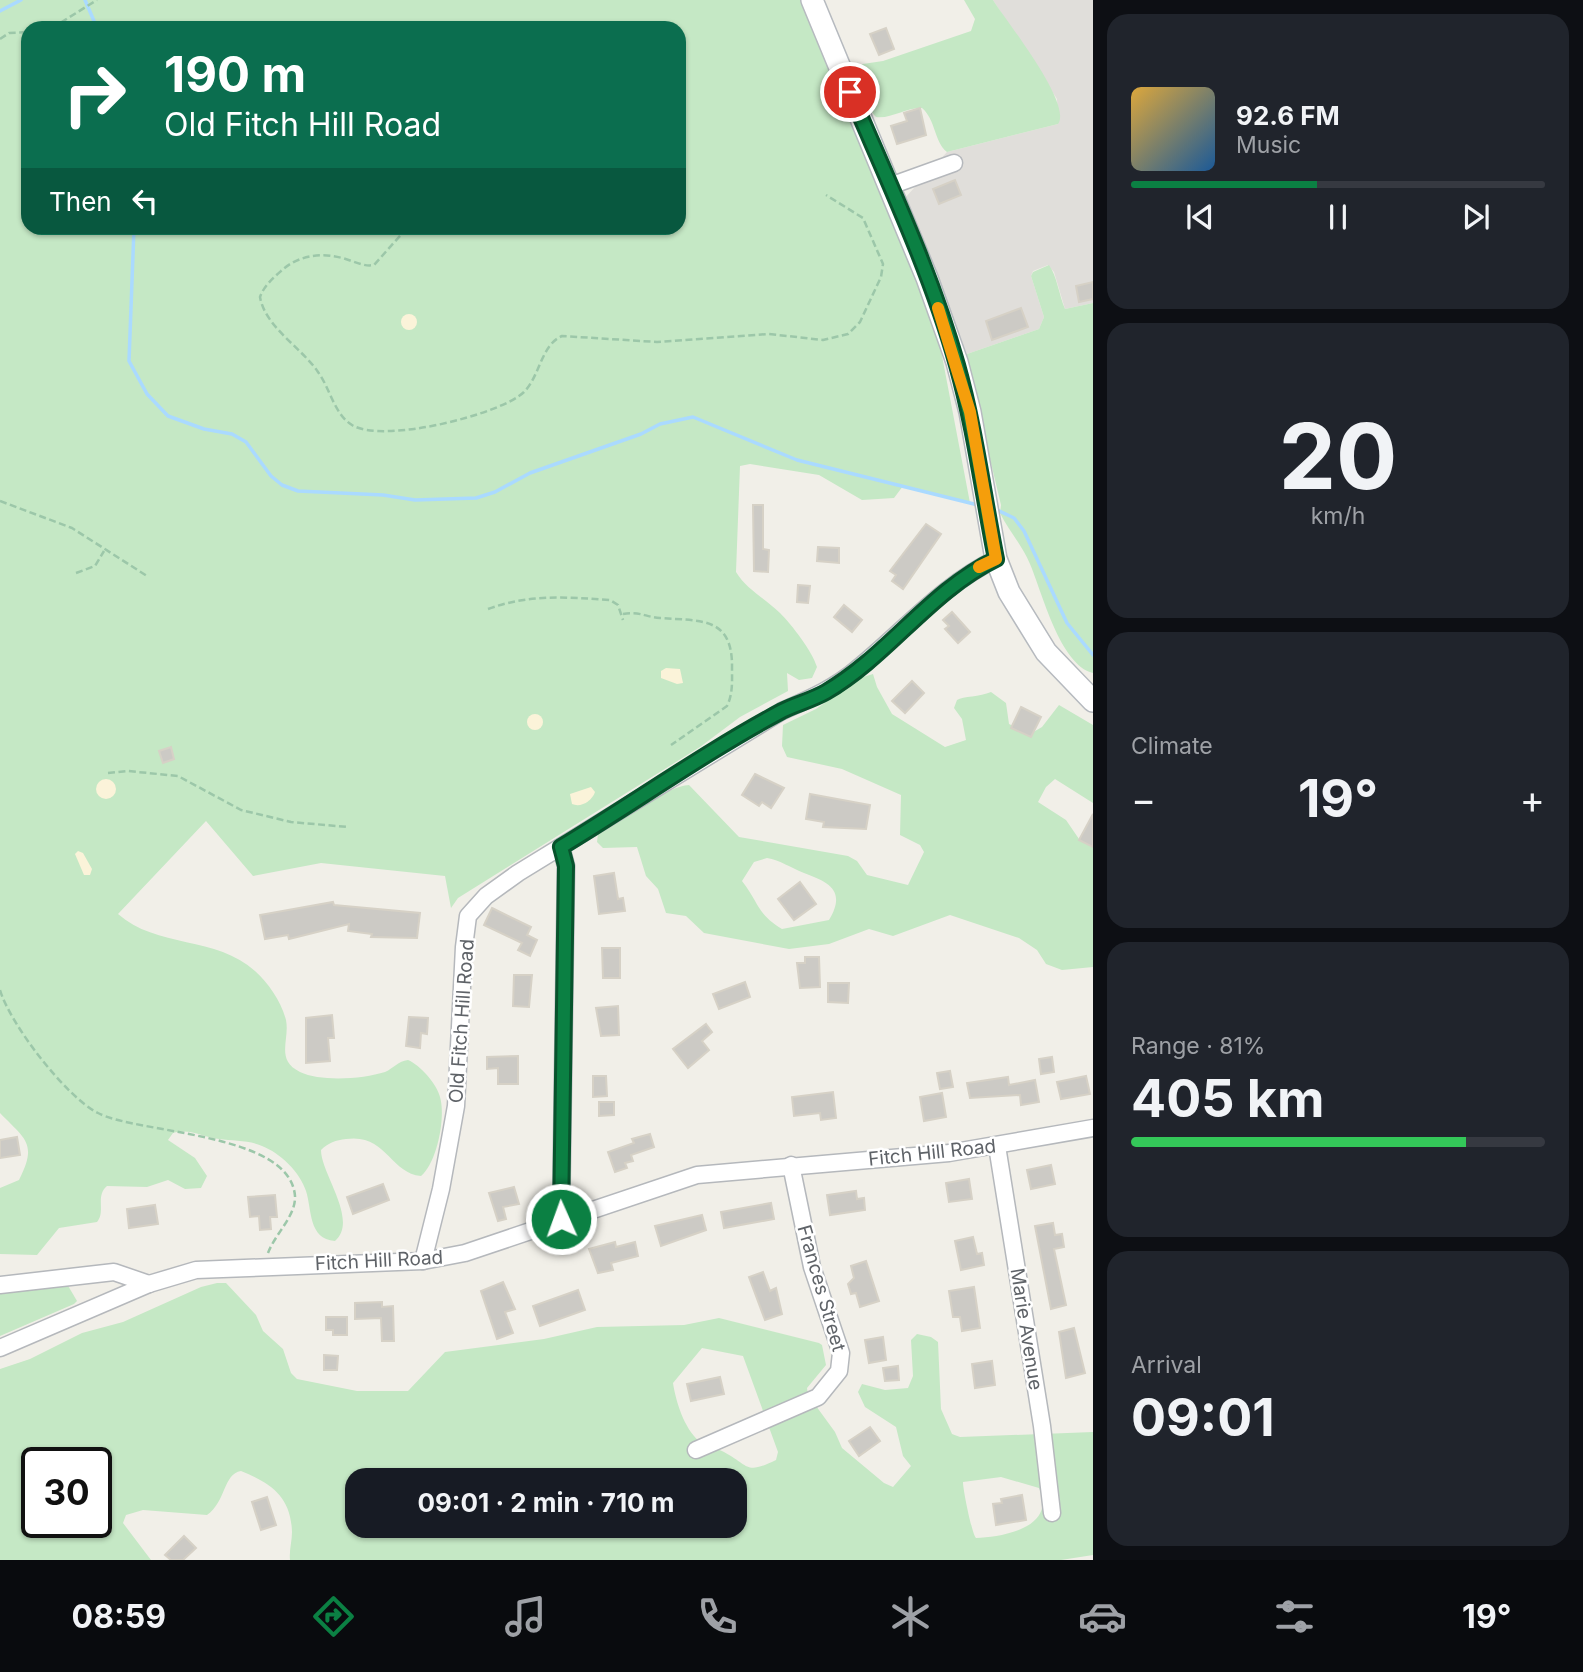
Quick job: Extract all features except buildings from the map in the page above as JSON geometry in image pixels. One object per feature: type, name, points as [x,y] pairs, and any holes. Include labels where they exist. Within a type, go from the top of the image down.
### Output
[{"type":"main road","points":[[812,0],[890,186],[957,362],[970,412],[996,559],[1025,623],[1046,652],[1093,701]]},
{"type":"street","points":[[890,186],[954,163]]},
{"type":"street","name":"Old Fitch Hill Road","points":[[423,1261],[441,1189],[456,1106],[468,916],[486,896],[561,847],[782,711],[825,692],[856,670],[943,592],[971,571],[996,559]]},
{"type":"street","points":[[561,847],[566,866],[561,1219]]},
{"type":"street","name":"Fitch Hill Road","points":[[0,1348],[149,1284],[196,1270],[423,1261],[464,1253],[697,1175],[997,1146],[1093,1128]]},
{"type":"street","name":"Marie Avenue","points":[[997,1146],[1040,1412],[1052,1513]]},
{"type":"street","name":"Frances Street","points":[[696,1450],[818,1397],[835,1379],[841,1366],[841,1353],[810,1257],[791,1165]]},
{"type":"street","points":[[0,1285],[114,1272],[149,1284]]},
{"type":"path","points":[[64,21],[97,0]]},
{"type":"path","points":[[0,39],[9,33],[21,32]]},
{"type":"path","points":[[401,235],[374,265],[329,255],[301,258],[287,265],[269,282],[260,297],[265,311],[320,373],[345,419],[370,432],[406,431],[507,404],[529,387],[550,345],[562,336],[657,342],[769,334],[823,340],[848,334],[860,323],[881,277],[883,264],[874,236],[863,218],[826,195]]},
{"type":"path","points":[[0,501],[67,526],[147,576]]},
{"type":"path","points":[[76,573],[94,566],[104,549]]},
{"type":"path","points":[[488,609],[508,601],[546,596],[610,600],[618,605],[623,620]]},
{"type":"path","points":[[623,614],[640,612],[659,618],[685,617],[717,627],[729,641],[733,655],[731,696],[727,706],[671,744]]},
{"type":"path","points":[[108,773],[128,771],[178,776],[241,810],[291,822],[348,827]]},
{"type":"path","points":[[0,990],[17,1029],[80,1102],[97,1113],[119,1122],[193,1132],[225,1141],[285,1174],[294,1191],[294,1207],[272,1241],[266,1266]]},
{"type":"shaded area","points":[[993,0],[1093,0],[1093,303],[1065,309],[1054,272],[1048,265],[1033,271],[1031,276],[1044,317],[1039,329],[967,354],[904,199],[947,152],[1058,124],[1057,99]]},
{"type":"green space","points":[[0,0],[803,0],[935,319],[970,503],[903,486],[894,498],[862,500],[819,475],[750,464],[740,466],[736,572],[751,589],[780,613],[801,638],[817,667],[812,678],[799,680],[787,673],[788,691],[740,717],[700,747],[458,898],[451,908],[445,876],[321,863],[253,876],[206,821],[118,914],[133,925],[150,932],[223,952],[255,971],[270,987],[281,1006],[287,1027],[286,1056],[292,1067],[300,1072],[319,1077],[354,1078],[385,1072],[408,1060],[423,1070],[432,1081],[442,1106],[441,1127],[432,1161],[421,1176],[402,1168],[379,1147],[359,1139],[336,1141],[321,1150],[343,1221],[341,1232],[335,1241],[320,1235],[313,1222],[303,1184],[294,1170],[276,1153],[252,1143],[179,1132],[173,1133],[168,1140],[195,1158],[207,1176],[201,1188],[185,1189],[168,1180],[147,1187],[107,1186],[103,1190],[101,1213],[97,1222],[59,1228],[37,1255],[0,1254],[0,1188],[19,1180],[25,1168],[28,1149],[22,1136],[0,1113]]},
{"type":"green space","points":[[964,0],[993,0],[1036,62],[1056,99],[1060,114],[1058,124],[947,152],[922,108],[882,117],[876,117],[872,112],[858,84],[856,65],[883,61],[971,31],[975,19]]},
{"type":"green space","points":[[1049,265],[1065,309],[1093,303],[1093,673],[1081,667],[1071,657],[1062,642],[1027,557],[1000,513],[1001,505],[966,358],[967,354],[1039,329],[1044,317],[1031,276],[1033,272]]},
{"type":"green space","points":[[873,674],[892,714],[945,747],[966,740],[962,719],[954,708],[957,700],[991,692],[1006,703],[1009,724],[1030,734],[1042,727],[1059,705],[1093,725],[1093,803],[1055,779],[1046,787],[1038,802],[1066,820],[1079,839],[1093,846],[1093,967],[1062,970],[1046,964],[1037,950],[1019,938],[950,915],[893,936],[869,929],[829,944],[789,949],[704,933],[686,916],[666,913],[658,889],[646,876],[637,847],[603,848],[597,842],[598,834],[669,791],[689,785],[739,837],[848,856],[857,861],[867,875],[908,885],[924,852],[920,845],[900,835],[901,795],[842,769],[787,757],[782,746],[783,725],[816,709],[860,678]],"holes":[[[767,858],[827,884],[835,894],[836,901],[829,920],[782,929],[767,918],[742,881],[754,862]]]},
{"type":"green space","points":[[226,1283],[256,1315],[263,1331],[283,1349],[291,1373],[297,1379],[357,1391],[408,1391],[445,1352],[544,1339],[597,1327],[684,1325],[719,1318],[822,1345],[826,1365],[807,1388],[808,1395],[835,1432],[842,1448],[884,1483],[893,1487],[911,1466],[903,1456],[896,1427],[865,1407],[858,1392],[862,1384],[885,1390],[908,1388],[913,1376],[911,1340],[917,1334],[931,1337],[938,1342],[941,1409],[952,1434],[960,1437],[1093,1432],[1093,1555],[1061,1560],[290,1560],[292,1532],[288,1509],[270,1486],[241,1471],[231,1477],[218,1503],[207,1515],[143,1510],[126,1515],[123,1523],[151,1560],[0,1560],[0,1369],[30,1359],[82,1333],[123,1322],[201,1287]],"holes":[[[702,1348],[743,1356],[778,1452],[776,1460],[758,1467],[748,1467],[694,1436],[685,1422],[673,1383]],[[1001,1477],[1039,1488],[1043,1501],[1041,1512],[1034,1521],[1013,1532],[976,1538],[963,1482]]]},
{"type":"green space","points":[[67,1284],[77,1301],[74,1304],[0,1336],[0,1291]]},
{"type":"sand","points":[[409,314],[415,316],[415,328],[409,330],[403,328],[401,322],[403,316]]},
{"type":"sand","points":[[666,668],[680,669],[683,683],[677,684],[661,678],[661,671]]},
{"type":"sand","points":[[532,714],[538,714],[543,722],[541,728],[532,730],[527,725],[527,719]]},
{"type":"sand","points":[[106,779],[113,782],[116,789],[113,796],[106,799],[99,796],[96,789],[99,782]]},
{"type":"sand","points":[[591,787],[595,792],[589,801],[579,805],[572,804],[570,794]]},
{"type":"sand","points":[[78,851],[83,853],[92,869],[90,875],[84,875],[75,854]]},
{"type":"waterway","points":[[0,11],[21,0]]},
{"type":"waterway","points":[[85,0],[94,21]]},
{"type":"waterway","points":[[134,235],[129,361],[147,394],[168,416],[204,429],[232,434],[246,442],[271,476],[282,485],[298,491],[383,495],[415,500],[476,498],[495,492],[530,473],[641,434],[660,424],[693,417],[797,460],[978,505]]},
{"type":"waterway","points":[[995,509],[1014,518],[1024,531],[1067,623],[1093,655]]},
{"type":"slow traffic","points":[[938,308],[957,362],[970,412],[996,559],[979,567]]},
{"type":"route","points":[[561,1219],[559,1195],[566,866],[561,847],[782,711],[825,692],[856,670],[943,592],[971,571],[996,559],[970,412],[957,362],[933,293],[850,92]]}]
